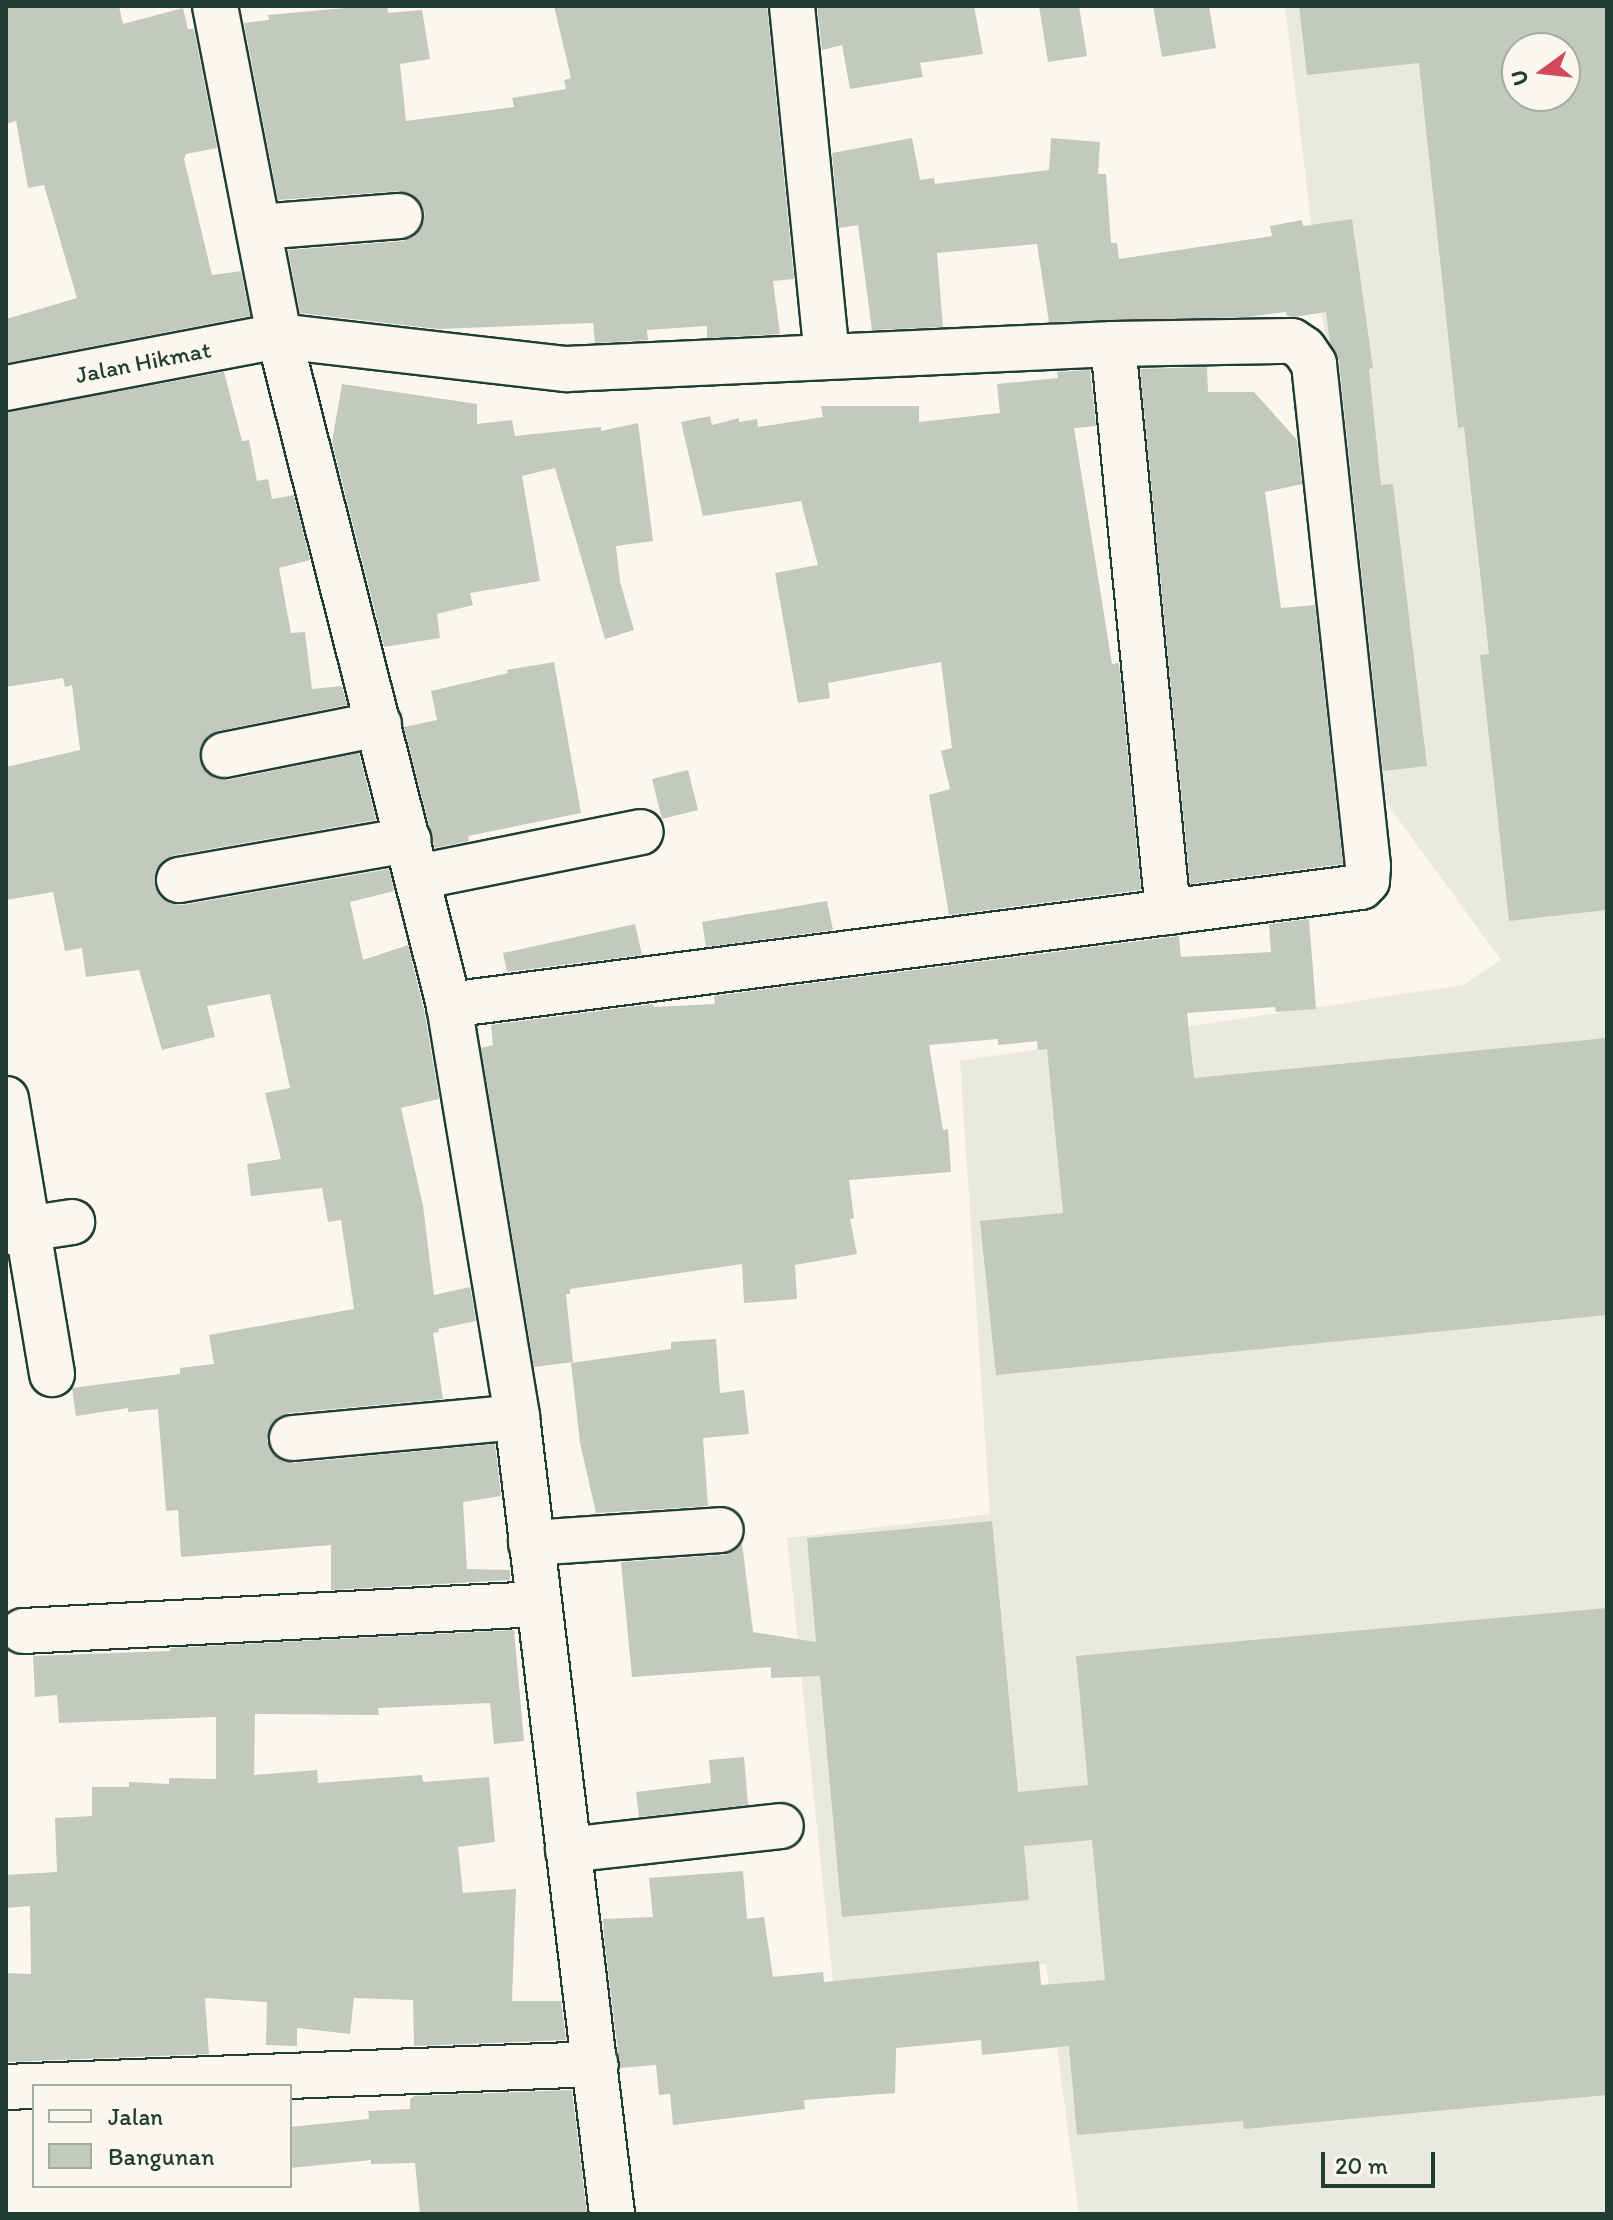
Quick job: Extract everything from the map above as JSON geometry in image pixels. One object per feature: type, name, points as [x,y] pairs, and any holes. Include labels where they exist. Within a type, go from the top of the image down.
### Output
[{"type":"street","points":[[215,6],[279,336],[449,1005],[517,1417],[612,2214]]},
{"type":"street","points":[[792,6],[827,356]]},
{"type":"street","points":[[259,227],[400,216]]},
{"type":"street","name":"Jalan Hikmat","points":[[6,388],[279,336],[566,369],[1113,344],[1292,341],[1304,349],[1314,364],[1368,866],[1367,881],[1350,891],[1168,912]]},
{"type":"street","points":[[449,1005],[1168,912],[1113,344]]},
{"type":"street","points":[[224,755],[379,724]]},
{"type":"street","points":[[179,880],[641,832]]},
{"type":"street","points":[[6,1099],[17,1230],[52,1374]]},
{"type":"street","points":[[17,1230],[72,1222]]},
{"type":"street","points":[[292,1438],[517,1417]]},
{"type":"street","points":[[531,1543],[721,1530]]},
{"type":"street","points":[[23,1631],[538,1604]]},
{"type":"street","points":[[568,1850],[781,1826]]},
{"type":"street","points":[[83,2084],[596,2064]]},
{"type":"street","points":[[6,2087],[32,2086]]},
{"type":"shaded area","points":[[1285,6],[1607,6],[1607,2214],[1079,2214],[1046,1964],[833,1982],[787,1538],[990,1514],[960,1061],[1463,985],[1501,960],[1380,794]]},
{"type":"building","points":[[6,6],[119,6],[123,24],[183,8],[188,29],[194,29],[217,148],[186,154],[184,159],[212,275],[241,271],[250,316],[6,363],[6,319],[77,298],[44,185],[28,188],[16,121],[6,124]]},
{"type":"building","points":[[387,6],[388,13],[422,10],[430,59],[400,64],[406,121],[514,107],[512,98],[566,89],[564,80],[571,78],[554,6],[767,6],[794,279],[773,281],[780,334],[707,338],[707,326],[647,330],[648,340],[595,343],[593,323],[438,329],[300,313],[288,250],[403,241],[413,237],[422,227],[425,213],[421,203],[411,194],[399,191],[278,200],[244,23],[269,20],[268,15]]},
{"type":"building","points":[[817,6],[974,6],[983,54],[920,63],[923,77],[850,89],[842,45],[822,50]]},
{"type":"building","points":[[1039,6],[1079,6],[1087,56],[1048,62]]},
{"type":"building","points":[[1153,6],[1209,6],[1216,48],[1162,57]]},
{"type":"building","points":[[1299,6],[1607,6],[1607,910],[1509,921],[1480,655],[1489,654],[1464,427],[1458,428],[1419,63],[1307,75]]},
{"type":"building","points":[[912,138],[920,180],[934,178],[935,184],[1049,170],[1051,138],[1100,142],[1098,174],[1106,174],[1111,243],[1117,243],[1119,259],[1272,236],[1270,226],[1302,220],[1303,226],[1352,219],[1373,368],[1369,369],[1381,485],[1393,484],[1427,766],[1383,771],[1339,361],[1330,343],[1326,312],[1294,317],[1287,316],[1286,312],[1247,317],[1049,322],[1037,244],[937,253],[943,327],[872,330],[858,225],[839,228],[832,153]]},
{"type":"building","points":[[1207,367],[1208,392],[1254,392],[1297,440],[1302,484],[1265,492],[1281,608],[1315,605],[1343,864],[1190,884],[1140,369]]},
{"type":"building","points":[[1090,370],[1096,426],[1074,428],[1112,664],[1119,663],[1141,890],[949,915],[929,795],[950,789],[941,751],[952,748],[941,662],[828,683],[830,698],[798,703],[775,573],[818,565],[801,501],[703,516],[681,422],[710,416],[712,425],[739,418],[739,422],[757,419],[758,427],[823,417],[821,406],[919,406],[919,422],[1000,413],[997,384],[1058,378],[1057,372]]},
{"type":"building","points":[[224,372],[242,441],[249,440],[257,481],[268,479],[272,499],[294,495],[310,560],[279,568],[291,633],[305,632],[312,689],[342,686],[347,705],[218,731],[208,736],[201,746],[200,761],[205,771],[215,778],[228,780],[359,753],[376,820],[175,855],[164,860],[156,871],[155,885],[160,897],[183,905],[389,869],[394,891],[350,902],[363,960],[408,945],[424,1010],[439,1099],[401,1108],[423,1206],[434,1295],[470,1287],[476,1321],[438,1329],[439,1332],[433,1333],[443,1399],[289,1413],[277,1418],[270,1427],[267,1441],[272,1453],[281,1460],[294,1463],[495,1444],[501,1496],[463,1502],[467,1569],[510,1570],[510,1580],[331,1590],[331,1545],[181,1557],[178,1510],[166,1511],[158,1409],[128,1412],[128,1408],[76,1416],[72,1388],[180,1374],[180,1368],[214,1364],[209,1335],[354,1309],[341,1220],[328,1222],[322,1188],[251,1196],[247,1164],[281,1159],[265,1093],[290,1088],[270,994],[207,1006],[215,1037],[162,1050],[139,970],[86,977],[82,948],[65,951],[53,892],[6,900],[6,767],[80,750],[72,685],[65,687],[63,678],[6,687],[6,412]]},
{"type":"building","points":[[342,384],[477,404],[477,424],[512,420],[515,436],[601,427],[601,431],[638,423],[653,541],[616,546],[620,582],[634,630],[605,639],[555,468],[522,476],[540,581],[470,593],[473,605],[437,614],[440,638],[384,647],[332,442]]},
{"type":"building","points":[[554,662],[581,813],[468,836],[469,841],[435,848],[404,727],[437,720],[431,691],[508,673],[507,670]]},
{"type":"building","points":[[688,770],[698,810],[662,819],[652,779]]},
{"type":"building","points":[[827,901],[833,930],[706,947],[702,922]]},
{"type":"building","points":[[1309,919],[1316,1009],[1276,1012],[1275,1007],[1187,1013],[1194,1078],[1607,1038],[1607,1315],[996,1375],[980,1221],[1063,1213],[1047,1049],[1038,1050],[1037,1041],[998,1045],[998,1039],[929,1045],[943,1130],[948,1129],[951,1172],[849,1180],[854,1218],[850,1219],[857,1254],[795,1265],[797,1299],[744,1303],[742,1264],[570,1289],[570,1294],[566,1294],[573,1362],[534,1367],[481,1048],[493,1045],[491,1025],[653,1004],[654,1007],[715,1004],[714,996],[1179,936],[1181,957],[1271,952],[1269,924]]},
{"type":"building","points":[[635,924],[642,955],[507,972],[503,953]]},
{"type":"building","points":[[716,1339],[720,1393],[744,1390],[749,1434],[703,1438],[708,1506],[596,1513],[580,1443],[571,1363],[671,1349],[671,1342]]},
{"type":"building","points":[[992,1521],[1018,1792],[1088,1785],[1076,1656],[1607,1608],[1607,2095],[1244,2129],[1243,2121],[1077,2135],[1069,2046],[982,2055],[981,2040],[896,2048],[895,2093],[804,2100],[805,2109],[673,2125],[670,2094],[659,2095],[656,2065],[620,2068],[604,1937],[603,1919],[653,1917],[649,1878],[743,1871],[747,1919],[764,1917],[773,1977],[823,1972],[824,1982],[1039,1961],[1041,1985],[1105,1980],[1092,1840],[1024,1846],[1029,1900],[842,1917],[820,1676],[771,1678],[771,1667],[632,1677],[621,1562],[723,1555],[734,1551],[742,1543],[753,1632],[816,1642],[807,1538]]},
{"type":"building","points":[[514,1630],[524,1741],[494,1744],[490,1703],[378,1708],[379,1715],[255,1714],[254,1775],[317,1770],[318,1783],[422,1775],[423,1782],[489,1777],[495,1842],[458,1847],[463,1893],[516,1889],[512,2001],[561,2001],[566,2040],[414,2046],[413,2000],[354,1998],[350,2034],[297,2028],[297,2046],[266,2045],[267,2002],[205,1998],[209,2054],[6,2062],[6,1973],[31,1974],[30,1906],[6,1908],[6,1875],[57,1872],[55,1818],[92,1816],[92,1787],[129,1787],[129,1782],[169,1784],[169,1778],[216,1779],[216,1717],[59,1723],[57,1695],[35,1697],[33,1656],[170,1651],[170,1648]]},
{"type":"building","points":[[744,1757],[748,1805],[639,1817],[636,1792],[711,1783],[709,1760]]},
{"type":"building","points":[[572,2090],[587,2214],[420,2214],[415,2163],[371,2164],[371,2160],[292,2168],[292,2127],[369,2119],[368,2111],[410,2109],[410,2099],[414,2096]]}]
